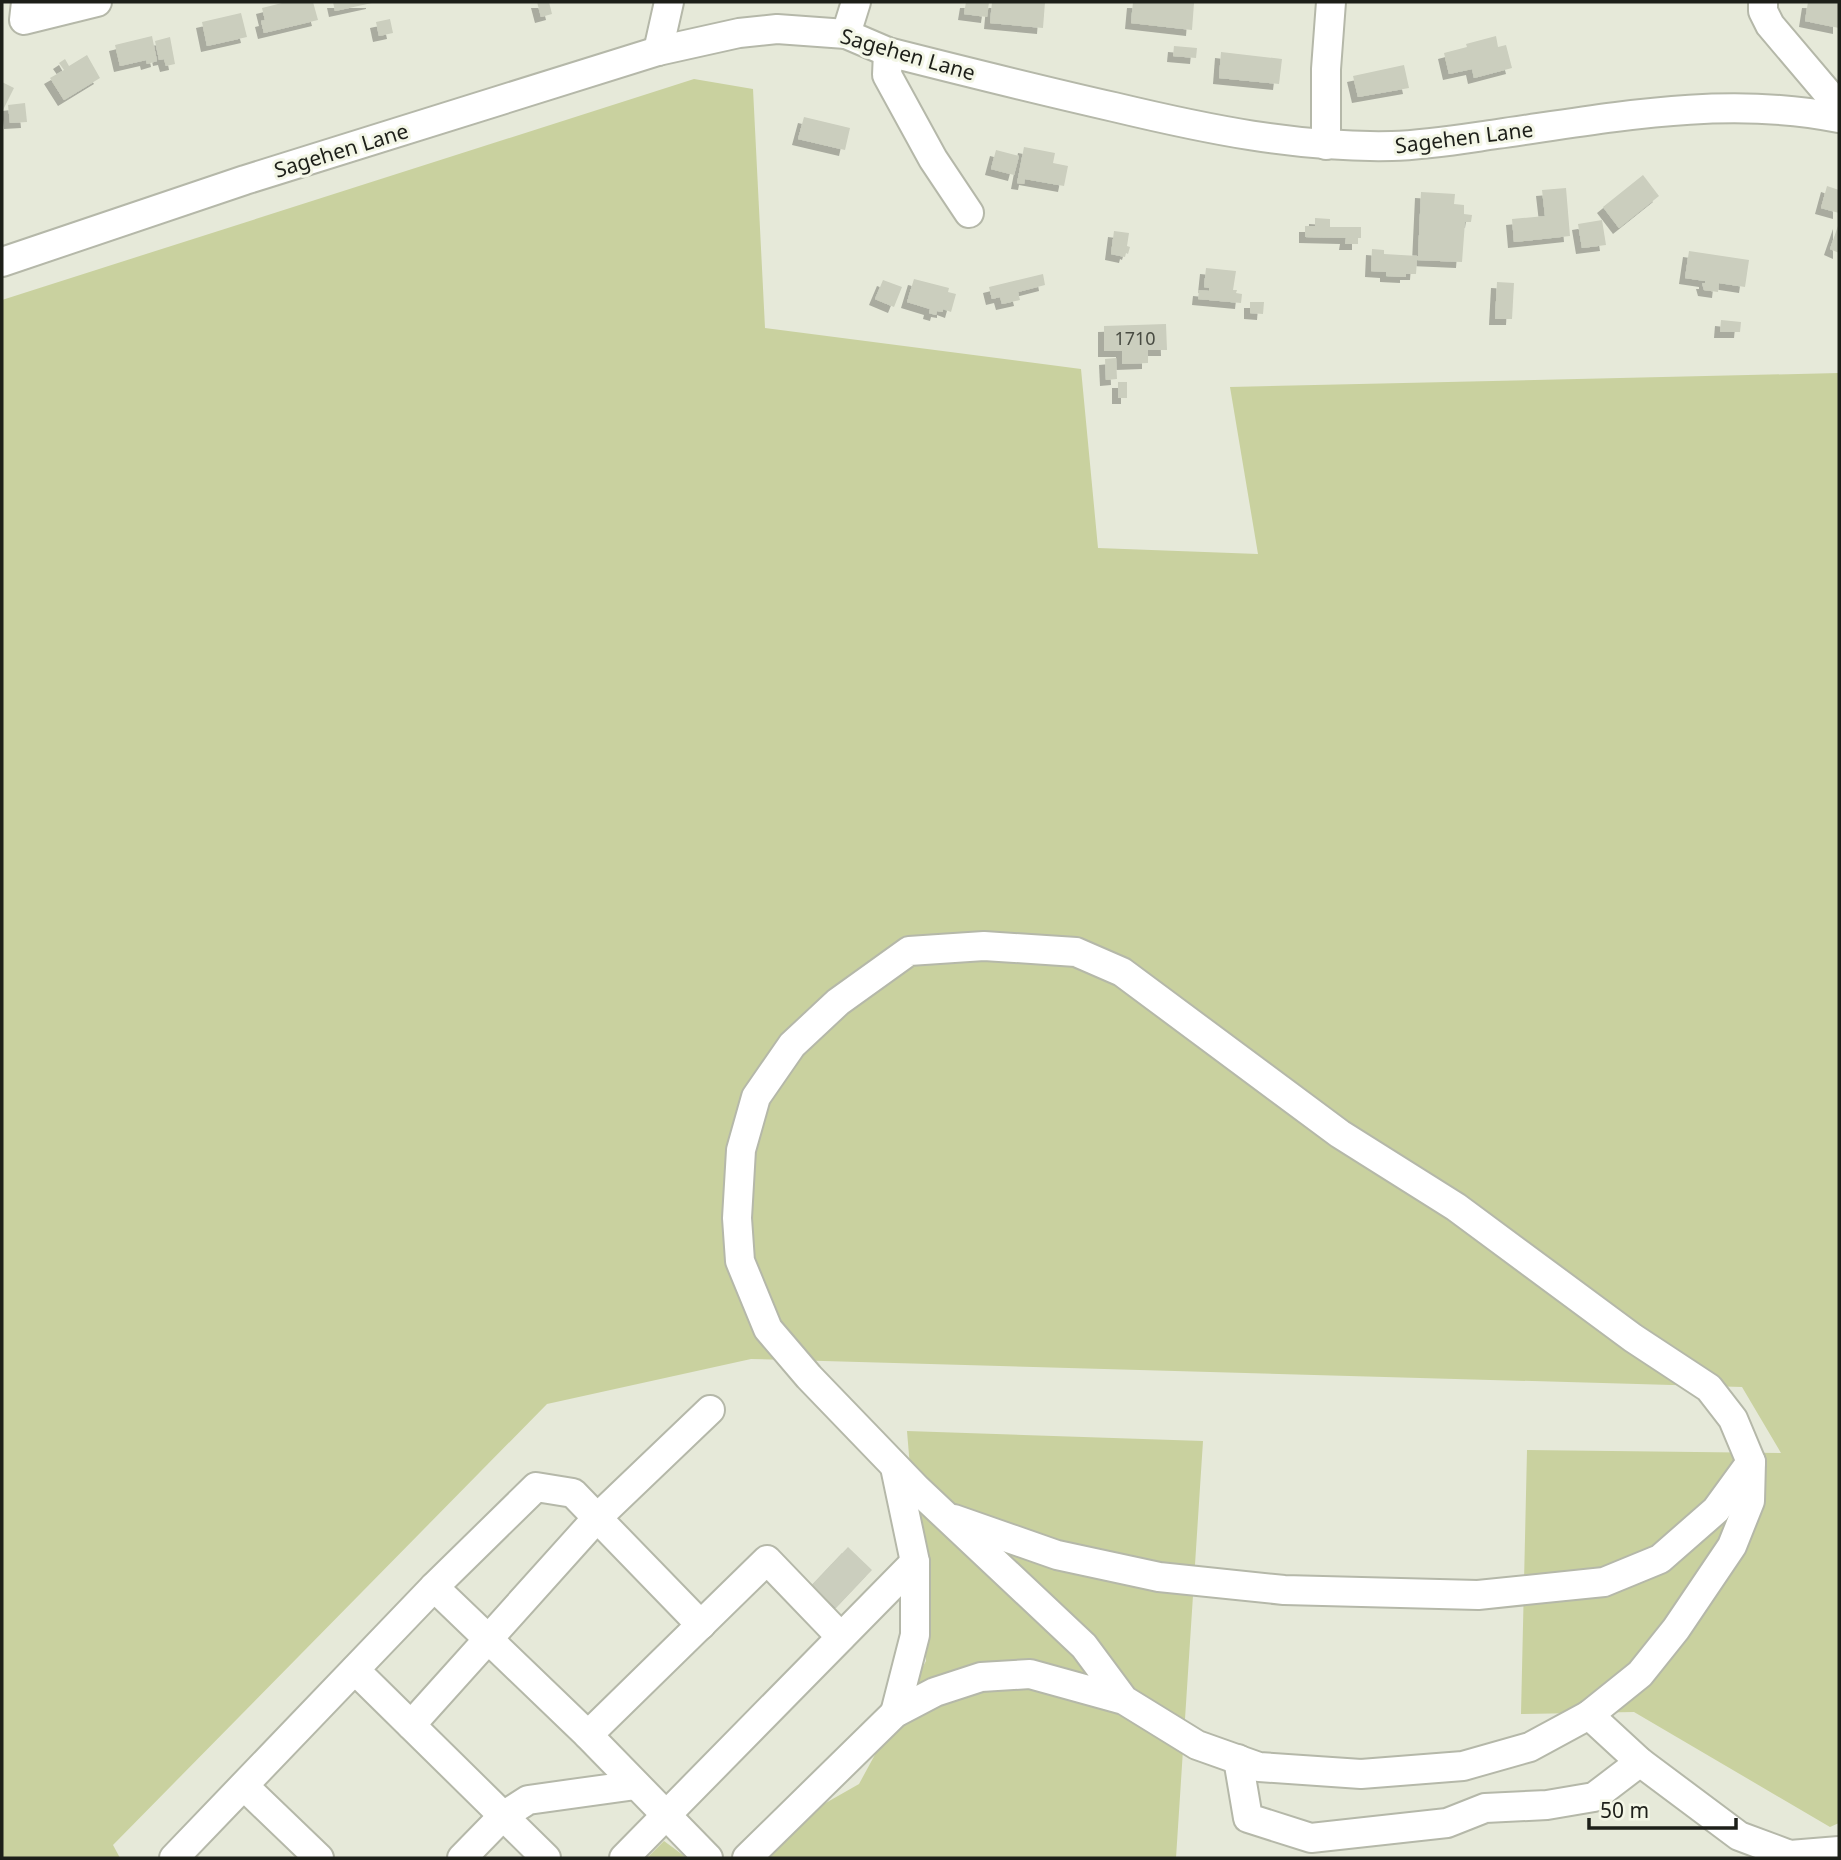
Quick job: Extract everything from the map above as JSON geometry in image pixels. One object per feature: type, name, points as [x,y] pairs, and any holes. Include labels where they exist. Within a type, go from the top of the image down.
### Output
[{"type":"street","points":[[26,2],[24,20],[97,2]]},
{"type":"street","points":[[657,51],[669,2]]},
{"type":"street","points":[[846,34],[856,2]]},
{"type":"street","points":[[1326,145],[1326,69],[1331,2]]},
{"type":"street","points":[[1763,2],[1763,11],[1769,25],[1831,97],[1839,112]]},
{"type":"street","name":"Sagehen Lane","points":[[2,262],[245,180],[657,51],[728,35],[777,29],[846,34],[888,52],[1196,126],[1283,141],[1326,145],[1394,146],[1666,111],[1717,108],[1777,110],[1839,118]]},
{"type":"street","points":[[888,52],[887,75],[933,159],[968,213]]},
{"type":"street","points":[[747,1858],[895,1713],[935,1692],[981,1677],[1030,1674],[1124,1700],[1197,1745],[1259,1767],[1361,1774],[1463,1766],[1530,1747],[1590,1715],[1640,1674],[1676,1629],[1732,1546],[1750,1501],[1751,1462],[1733,1419],[1709,1388],[1633,1338],[1457,1207],[1340,1134],[1122,972],[1076,952],[984,946],[909,951],[838,1002],[792,1045],[756,1097],[741,1150],[737,1218],[740,1261],[768,1329],[895,1467],[1084,1646],[1124,1700]]},
{"type":"street","points":[[411,1725],[597,1518],[710,1409]]},
{"type":"street","points":[[945,1515],[1057,1555],[1159,1577],[1284,1590],[1478,1595],[1604,1582],[1660,1559],[1716,1510],[1751,1462]]},
{"type":"street","points":[[895,1467],[915,1562],[915,1635],[895,1713]]},
{"type":"street","points":[[174,1858],[434,1587],[536,1487],[573,1493],[701,1625]]},
{"type":"street","points":[[588,1735],[768,1560],[841,1637]]},
{"type":"street","points":[[624,1858],[915,1562]]},
{"type":"street","points":[[434,1587],[588,1735],[708,1858]]},
{"type":"street","points":[[355,1670],[546,1858]]},
{"type":"street","points":[[1590,1715],[1640,1762],[1743,1847],[1790,1854],[1839,1851]]},
{"type":"street","points":[[1238,1759],[1248,1818],[1311,1838],[1447,1822],[1485,1808],[1547,1805],[1594,1797],[1640,1762]]},
{"type":"street","points":[[462,1858],[502,1816],[528,1800],[636,1785]]},
{"type":"street","points":[[244,1786],[319,1858]]},
{"type":"green space","points":[[694,79],[753,89],[765,328],[1081,369],[1098,548],[1258,554],[1230,387],[1839,373],[1839,1823],[1830,1827],[1634,1712],[1521,1714],[1527,1450],[1781,1453],[1742,1387],[751,1359],[547,1404],[113,1845],[120,1858],[2,1858],[2,300]]},
{"type":"green space","points":[[907,1431],[1203,1441],[1176,1858],[729,1858],[859,1784],[926,1661]]},
{"type":"green space","points":[[664,1841],[687,1858],[647,1858]]},
{"type":"building","points":[[286,2],[313,2],[318,20],[264,33],[262,8]]},
{"type":"building","points":[[333,2],[372,2],[372,3],[335,11]]},
{"type":"building","points":[[537,2],[549,2],[552,14],[541,17]]},
{"type":"building","points":[[966,2],[989,2],[987,17],[964,14]]},
{"type":"building","points":[[992,2],[1045,2],[1043,28],[990,23]]},
{"type":"building","points":[[1133,2],[1194,3],[1192,30],[1131,23]]},
{"type":"building","points":[[1808,2],[1839,3],[1839,28],[1805,21]]},
{"type":"building","points":[[241,13],[247,37],[207,46],[202,22]]},
{"type":"building","points":[[390,19],[393,33],[379,36],[376,22]]},
{"type":"building","points":[[152,36],[157,61],[147,64],[146,60],[120,66],[115,45]]},
{"type":"building","points":[[1496,36],[1498,47],[1506,45],[1512,68],[1474,78],[1472,69],[1449,74],[1444,53]]},
{"type":"building","points":[[170,37],[175,64],[166,66],[164,59],[159,60],[155,41]]},
{"type":"building","points":[[1174,46],[1197,48],[1196,58],[1173,56]]},
{"type":"building","points":[[1221,52],[1282,59],[1279,84],[1219,78]]},
{"type":"building","points":[[87,55],[100,78],[64,100],[50,78],[64,70],[59,63],[65,59],[69,66]]},
{"type":"building","points":[[1404,65],[1409,88],[1358,97],[1353,76]]},
{"type":"building","points":[[2,82],[14,88],[2,112]]},
{"type":"building","points":[[25,103],[27,122],[10,123],[8,105]]},
{"type":"building","points":[[804,117],[850,128],[845,150],[798,139]]},
{"type":"building","points":[[1024,147],[1055,153],[1053,163],[1068,166],[1064,186],[1025,179],[1024,184],[1017,183]]},
{"type":"building","points":[[996,150],[1019,156],[1014,175],[991,169]]},
{"type":"building","points":[[1643,175],[1659,196],[1619,228],[1603,207]]},
{"type":"building","points":[[1827,186],[1839,190],[1839,213],[1821,208]]},
{"type":"building","points":[[1566,188],[1570,236],[1514,242],[1512,219],[1545,216],[1542,190]]},
{"type":"building","points":[[1421,192],[1455,194],[1454,204],[1464,205],[1464,214],[1472,215],[1471,222],[1465,222],[1462,262],[1417,260],[1416,274],[1406,274],[1406,277],[1386,276],[1386,272],[1371,271],[1372,249],[1384,250],[1384,254],[1418,256]]},
{"type":"building","points":[[1315,218],[1330,219],[1330,227],[1361,227],[1358,244],[1345,244],[1346,238],[1305,237],[1305,226],[1315,226]]},
{"type":"building","points":[[1602,220],[1606,245],[1582,248],[1578,224]]},
{"type":"building","points":[[1839,223],[1839,253],[1830,249]]},
{"type":"building","points":[[1114,231],[1129,233],[1127,246],[1130,247],[1125,257],[1111,254]]},
{"type":"building","points":[[1689,251],[1749,260],[1745,287],[1719,283],[1718,292],[1704,290],[1702,283],[1705,281],[1685,278]]},
{"type":"building","points":[[1206,268],[1236,271],[1233,290],[1242,294],[1241,303],[1198,299],[1199,290],[1209,291],[1209,288],[1204,287]]},
{"type":"building","points":[[1043,274],[1045,285],[1018,292],[1020,300],[1002,304],[1000,297],[992,299],[989,287]]},
{"type":"building","points":[[914,279],[949,288],[948,292],[956,294],[951,312],[943,309],[943,312],[937,311],[936,315],[929,313],[930,309],[907,302]]},
{"type":"building","points":[[883,280],[902,287],[894,307],[875,299]]},
{"type":"building","points":[[1497,282],[1514,283],[1512,319],[1495,319]]},
{"type":"building","points":[[1250,302],[1264,302],[1263,314],[1250,313]]},
{"type":"building","points":[[1721,320],[1741,322],[1740,332],[1720,332]]},
{"type":"building","points":[[1166,324],[1167,350],[1148,350],[1148,363],[1122,364],[1122,351],[1104,351],[1104,326]]},
{"type":"building","points":[[1116,358],[1117,379],[1106,380],[1105,359]]},
{"type":"building","points":[[1118,382],[1127,382],[1127,398],[1118,398]]},
{"type":"building","points":[[848,1547],[872,1570],[836,1608],[812,1585]]}]
